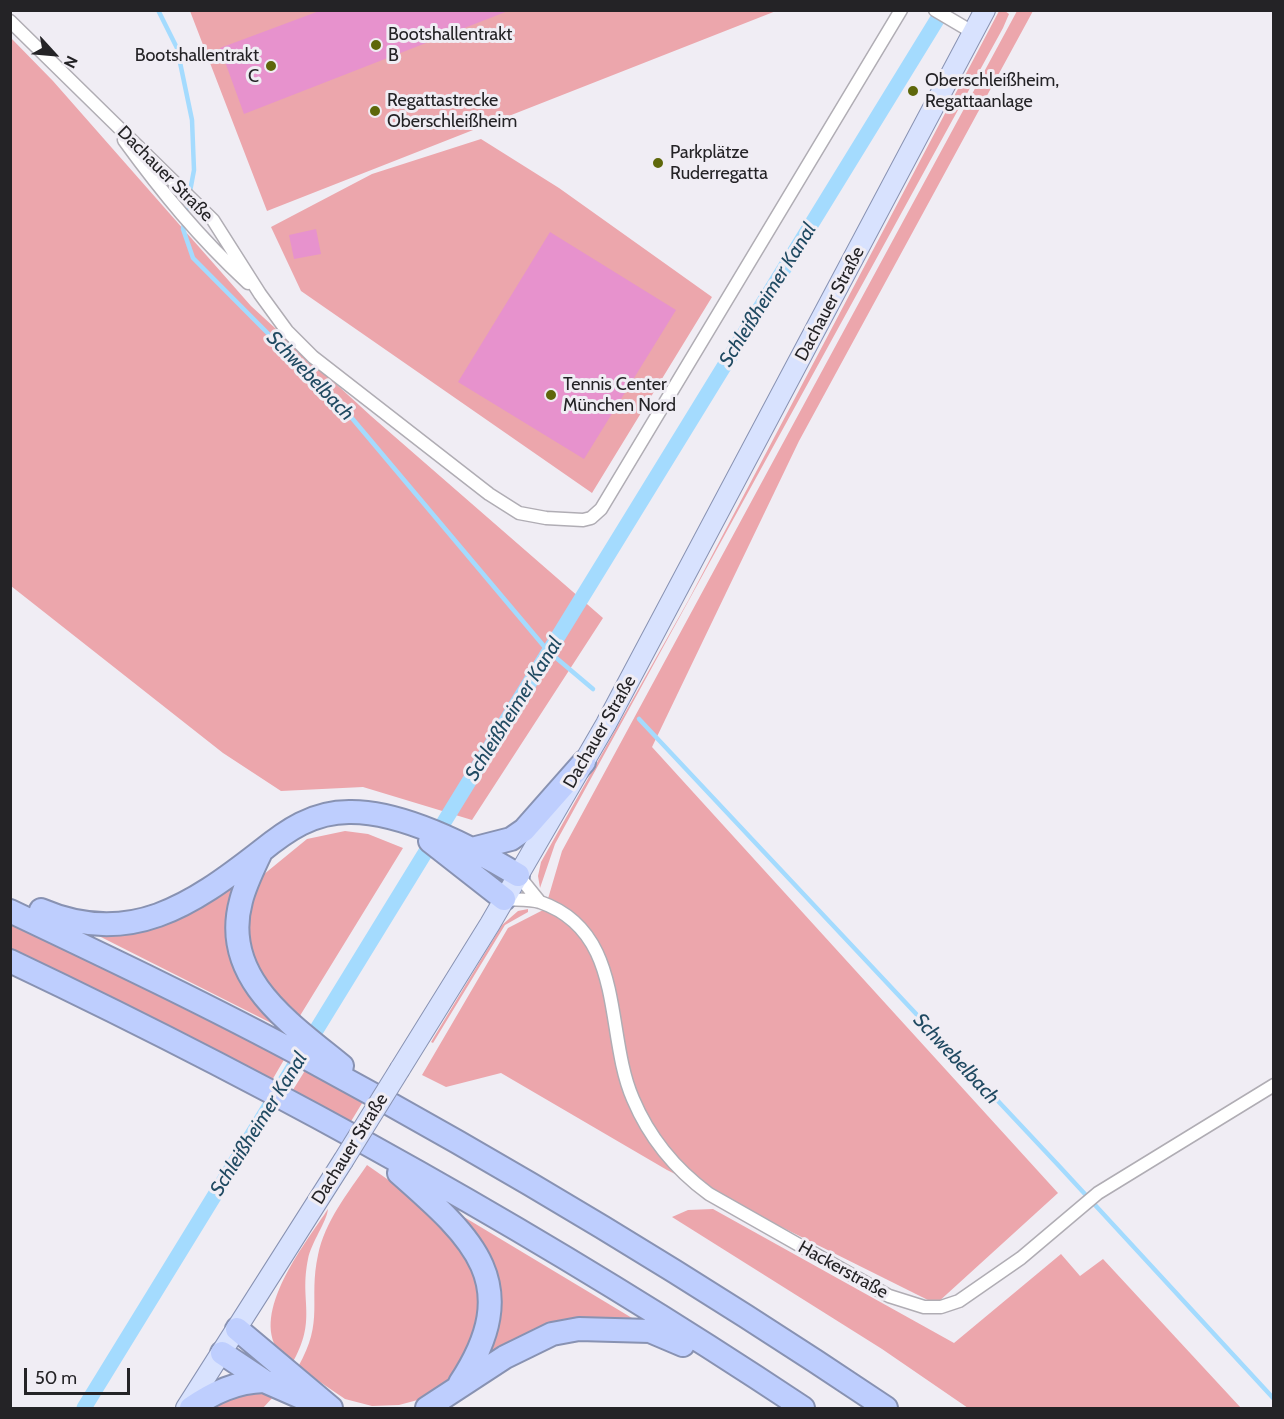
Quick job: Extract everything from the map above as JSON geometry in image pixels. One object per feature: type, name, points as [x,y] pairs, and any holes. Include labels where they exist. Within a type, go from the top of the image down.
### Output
[{"type":"highway","points":[[458,848],[511,839],[524,830],[584,762]]},
{"type":"highway","points":[[10,896],[66,921],[107,924],[140,920],[166,914],[192,902],[299,823],[324,815],[371,813],[405,823],[518,875]]},
{"type":"highway","points":[[458,848],[504,899]]},
{"type":"highway","points":[[261,851],[241,902],[237,926],[240,953],[249,975],[262,996],[304,1046]]},
{"type":"highway","points":[[10,911],[182,994],[304,1046],[387,1102],[625,1240],[886,1408]]},
{"type":"highway","points":[[10,961],[266,1090],[364,1143],[600,1280],[803,1408]]},
{"type":"highway","points":[[364,1143],[455,1223],[469,1240],[486,1277],[490,1295],[485,1338],[478,1357],[454,1392]]},
{"type":"highway","points":[[237,1329],[331,1408]]},
{"type":"highway","points":[[427,1408],[505,1357],[552,1334],[579,1329],[650,1331],[776,1390]]},
{"type":"highway","points":[[222,1353],[264,1381],[331,1408]]},
{"type":"highway","points":[[191,1408],[227,1387],[246,1382],[264,1381]]},
{"type":"main road","name":"Dachauer Straße","points":[[186,1408],[344,1161],[504,899],[584,762],[650,645],[985,10]]},
{"type":"street","name":"Dachauer Straße","points":[[10,21],[177,182],[213,220],[260,294],[287,331],[313,357],[489,494],[519,513],[546,518],[591,518],[601,509],[901,10]]},
{"type":"street","points":[[935,10],[974,33]]},
{"type":"street","name":"Dachauer Straße","points":[[106,116],[172,206],[208,246],[260,294]]},
{"type":"street","name":"Hackerstraße","points":[[518,875],[539,901],[564,915],[590,940],[608,983],[632,1098],[653,1137],[687,1178],[709,1194],[889,1296],[924,1307],[941,1307],[959,1301],[1021,1258],[1098,1192],[1274,1085]]},
{"type":"street","name":"Hackerstraße","points":[[504,899],[539,901]]},
{"type":"shaded area","name":"Regattastrecke Oberschleißheim","points":[[190,11],[776,11],[267,211]]},
{"type":"shaded area","points":[[999,11],[1009,14],[1003,28],[555,844],[540,888],[538,876],[541,862],[688,601]]},
{"type":"shaded area","points":[[1017,11],[1033,11],[799,441],[652,747],[1058,1193],[936,1304],[667,1170],[501,1073],[446,1087],[422,1075],[508,928],[545,909],[562,851]]},
{"type":"shaded area","points":[[10,37],[53,81],[251,306],[371,416],[603,618],[472,820],[363,787],[281,791],[223,753],[11,586]]},
{"type":"shaded area","name":"Tennis Center München Nord","points":[[481,139],[559,188],[712,297],[592,493],[301,291],[271,227],[372,174]]},
{"type":"shaded area","points":[[345,831],[368,834],[403,848],[298,1019],[268,992],[249,958],[246,919],[263,875],[307,839]]},
{"type":"shaded area","points":[[239,875],[228,924],[279,1027],[91,932]]},
{"type":"shaded area","points":[[528,909],[528,912],[505,925],[433,1043],[431,1042],[502,925],[518,911]]},
{"type":"shaded area","points":[[10,921],[285,1058],[271,1082],[11,952]]},
{"type":"shaded area","points":[[306,1069],[364,1100],[350,1123],[291,1093]]},
{"type":"shaded area","points":[[367,1165],[420,1202],[470,1253],[482,1305],[463,1367],[445,1385],[425,1398],[399,1405],[372,1406],[345,1399],[298,1367],[306,1351],[314,1323],[315,1271],[321,1243],[338,1208]]},
{"type":"shaded area","points":[[328,1209],[308,1259],[305,1288],[306,1322],[300,1348],[292,1364],[276,1347],[271,1331],[272,1313],[277,1294],[286,1275]]},
{"type":"shaded area","points":[[713,1209],[954,1343],[1061,1254],[1080,1276],[1103,1259],[1241,1408],[968,1408],[882,1349],[672,1217],[688,1210]]},
{"type":"shaded area","points":[[459,1214],[637,1321],[594,1318],[555,1323],[518,1337],[483,1363],[491,1345]]},
{"type":"shaded area","points":[[264,1392],[274,1396],[263,1408],[211,1408],[229,1394]]},
{"type":"building","points":[[322,10],[508,11],[244,114],[220,48]]},
{"type":"building","points":[[316,229],[321,254],[294,259],[289,235]]},
{"type":"building","points":[[550,232],[676,310],[584,459],[458,382]]},
{"type":"waterway","name":"Schwebelbach","points":[[158,10],[177,48],[192,120],[194,170],[183,229],[193,258],[351,417],[548,651],[593,689]]},
{"type":"waterway","name":"Schleißheimer Kanal","points":[[84,1408],[943,10]]},
{"type":"waterway","name":"Schwebelbach","points":[[639,719],[1060,1167],[1274,1399]]},
{"type":"place","name":"Bootshallentrakt B","points":[[376,45]]},
{"type":"place","name":"Bootshallentrakt C","points":[[271,66]]},
{"type":"place","name":"Oberschleißheim, Regattaanlage","points":[[913,91]]},
{"type":"place","name":"Regattastrecke Oberschleißheim","points":[[375,111]]},
{"type":"place","name":"Parkplätze Ruderregatta","points":[[658,163]]},
{"type":"place","name":"Tennis Center München Nord","points":[[551,395]]}]
